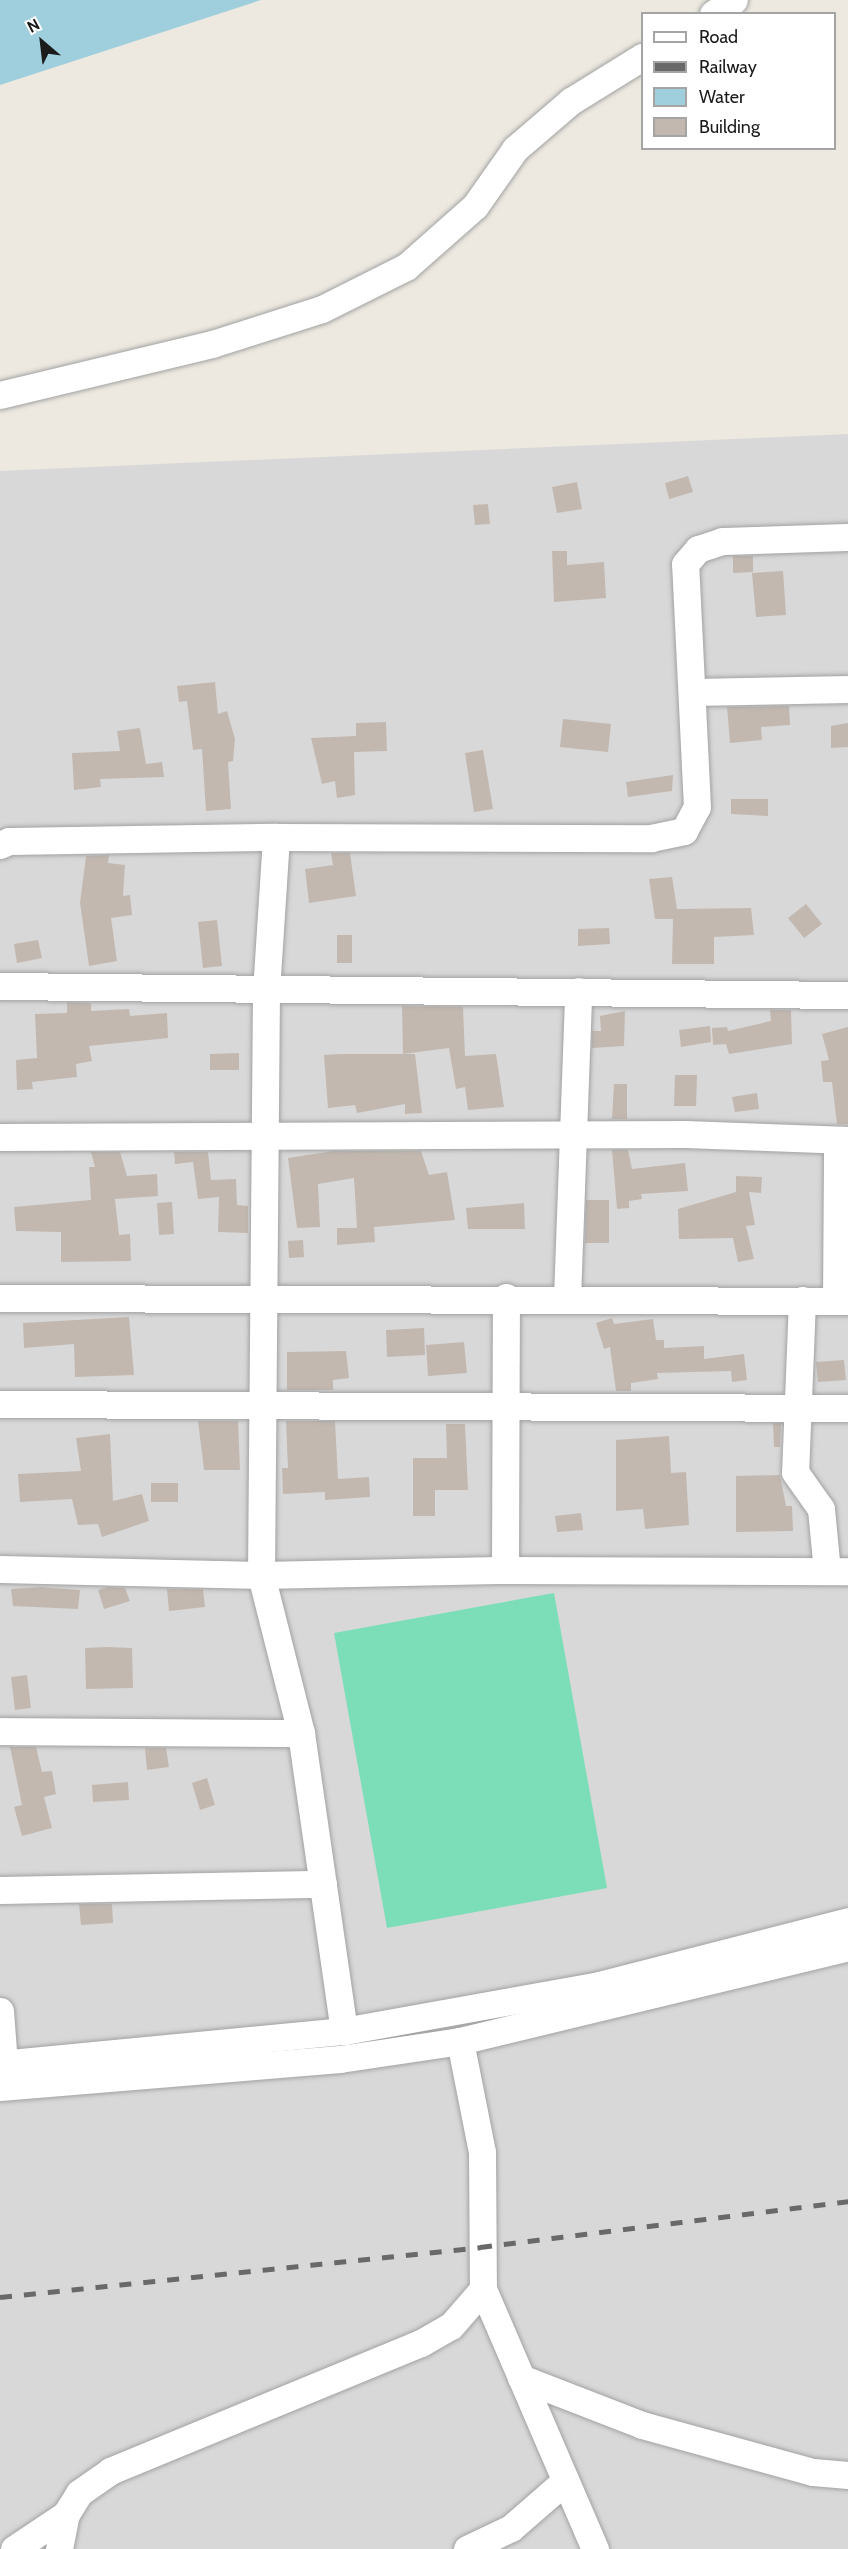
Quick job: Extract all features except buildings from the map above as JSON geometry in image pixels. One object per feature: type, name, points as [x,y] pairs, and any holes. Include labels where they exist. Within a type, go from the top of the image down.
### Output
[{"type":"street","points":[[716,12],[734,0]]},
{"type":"street","points":[[0,395],[267,326],[322,309],[406,267],[475,206],[515,150],[571,100],[641,58]]},
{"type":"street","points":[[0,845],[9,841],[276,837],[651,838],[684,831],[697,807],[685,564],[698,549],[722,541],[848,537]]},
{"type":"street","points":[[693,692],[848,689]]},
{"type":"street","points":[[276,837],[266,990],[263,1136],[265,1407],[261,1575],[301,1733],[344,2031]]},
{"type":"street","points":[[0,986],[848,994]]},
{"type":"street","points":[[567,1298],[578,991]]},
{"type":"street","points":[[0,1137],[685,1134],[842,1140],[842,1301],[506,1297],[0,1298]]},
{"type":"street","points":[[505,1570],[506,1297]]},
{"type":"street","points":[[0,1569],[261,1575],[505,1570],[837,1571],[821,1509],[801,1487],[795,1472],[802,1300]]},
{"type":"street","points":[[0,1404],[848,1408]]},
{"type":"street","points":[[0,1731],[301,1733]]},
{"type":"street","points":[[0,1890],[323,1884]]},
{"type":"street","points":[[1,2072],[344,2031],[599,1985],[848,1921]]},
{"type":"street","points":[[1,2072],[340,2059],[460,2041],[848,1947]]},
{"type":"street","points":[[0,2011],[1,2072]]},
{"type":"street","points":[[460,2041],[482,2152],[483,2289],[595,2549]]},
{"type":"street","points":[[59,2549],[66,2514],[79,2493],[110,2471],[152,2450],[421,2343],[451,2326],[483,2289]]},
{"type":"street","points":[[521,2378],[642,2425],[813,2472],[848,2475]]},
{"type":"street","points":[[467,2549],[511,2528],[566,2481]]},
{"type":"street","points":[[14,2549],[66,2514]]},
{"type":"shaded area","points":[[848,434],[848,2549],[0,2549],[0,471]]},
{"type":"green space","points":[[554,1593],[607,1888],[387,1928],[334,1633]]},
{"type":"water","points":[[0,0],[261,0],[0,85]]},
{"type":"railway","points":[[0,2297],[480,2247],[848,2201]]}]
